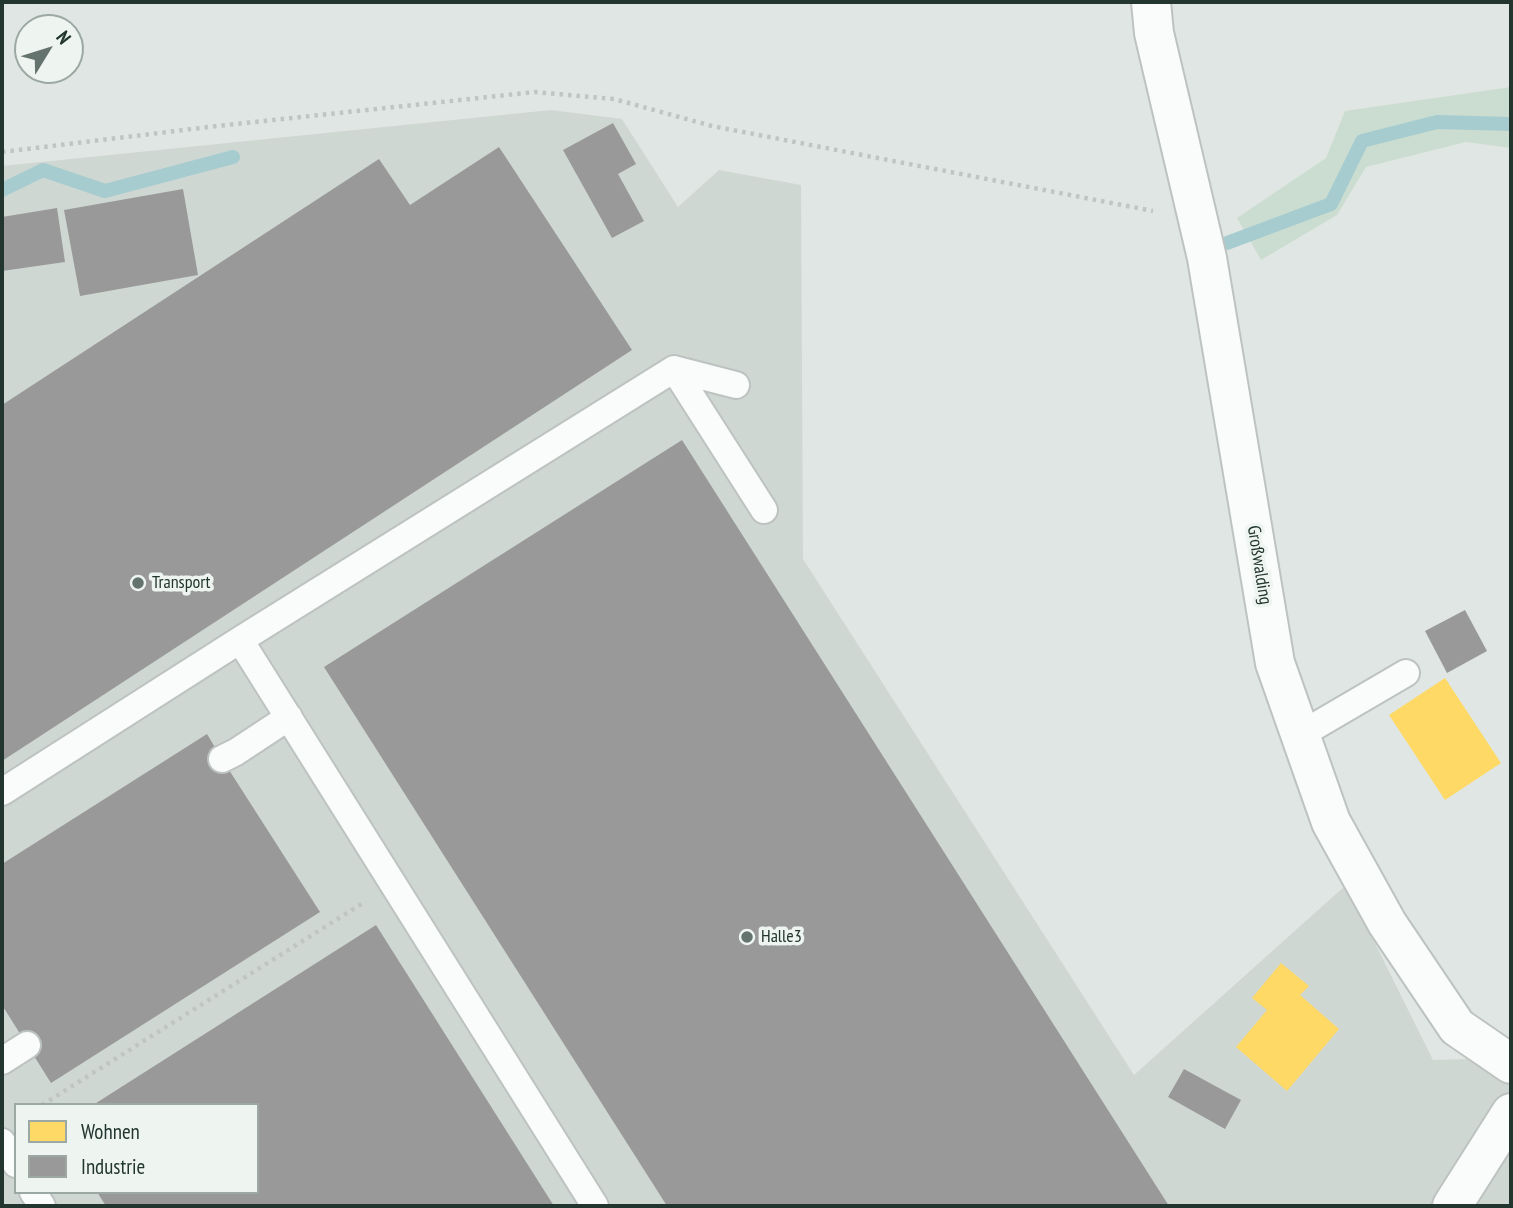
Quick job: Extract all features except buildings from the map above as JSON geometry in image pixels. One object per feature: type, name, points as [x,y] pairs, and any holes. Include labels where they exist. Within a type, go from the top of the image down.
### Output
[{"type":"street","name":"Großwalding","points":[[1151,2],[1154,33],[1207,258],[1275,663],[1331,822],[1387,923],[1457,1027],[1511,1064]]},
{"type":"street","points":[[1452,1206],[1511,1113]]},
{"type":"lane","points":[[2,792],[674,369],[736,385]]},
{"type":"lane","points":[[674,369],[764,510]]},
{"type":"lane","points":[[240,640],[595,1206]]},
{"type":"lane","points":[[1300,735],[1406,673]]},
{"type":"lane","points":[[222,759],[289,717]]},
{"type":"lane","points":[[2,1061],[27,1045]]},
{"type":"lane","points":[[2,1142],[14,1161]]},
{"type":"path","points":[[2,152],[535,92],[614,99],[712,126],[1199,219]]},
{"type":"path","points":[[45,1103],[393,884]]},
{"type":"shaded area","points":[[551,110],[622,119],[678,207],[719,170],[801,185],[803,559],[1134,1075],[1346,885],[1433,1060],[1511,1058],[1511,1206],[2,1206],[2,166]]},
{"type":"green space","points":[[1511,87],[1511,148],[1466,142],[1366,167],[1337,215],[1261,260],[1237,218],[1326,158],[1345,111]]},
{"type":"waterway","points":[[1227,243],[1331,204],[1362,141],[1437,122],[1511,124]]},
{"type":"waterway","points":[[2,190],[43,170],[105,191],[233,157]]},
{"type":"place","name":"Transport","points":[[138,583]]},
{"type":"place","name":"Halle3","points":[[747,937]]}]
